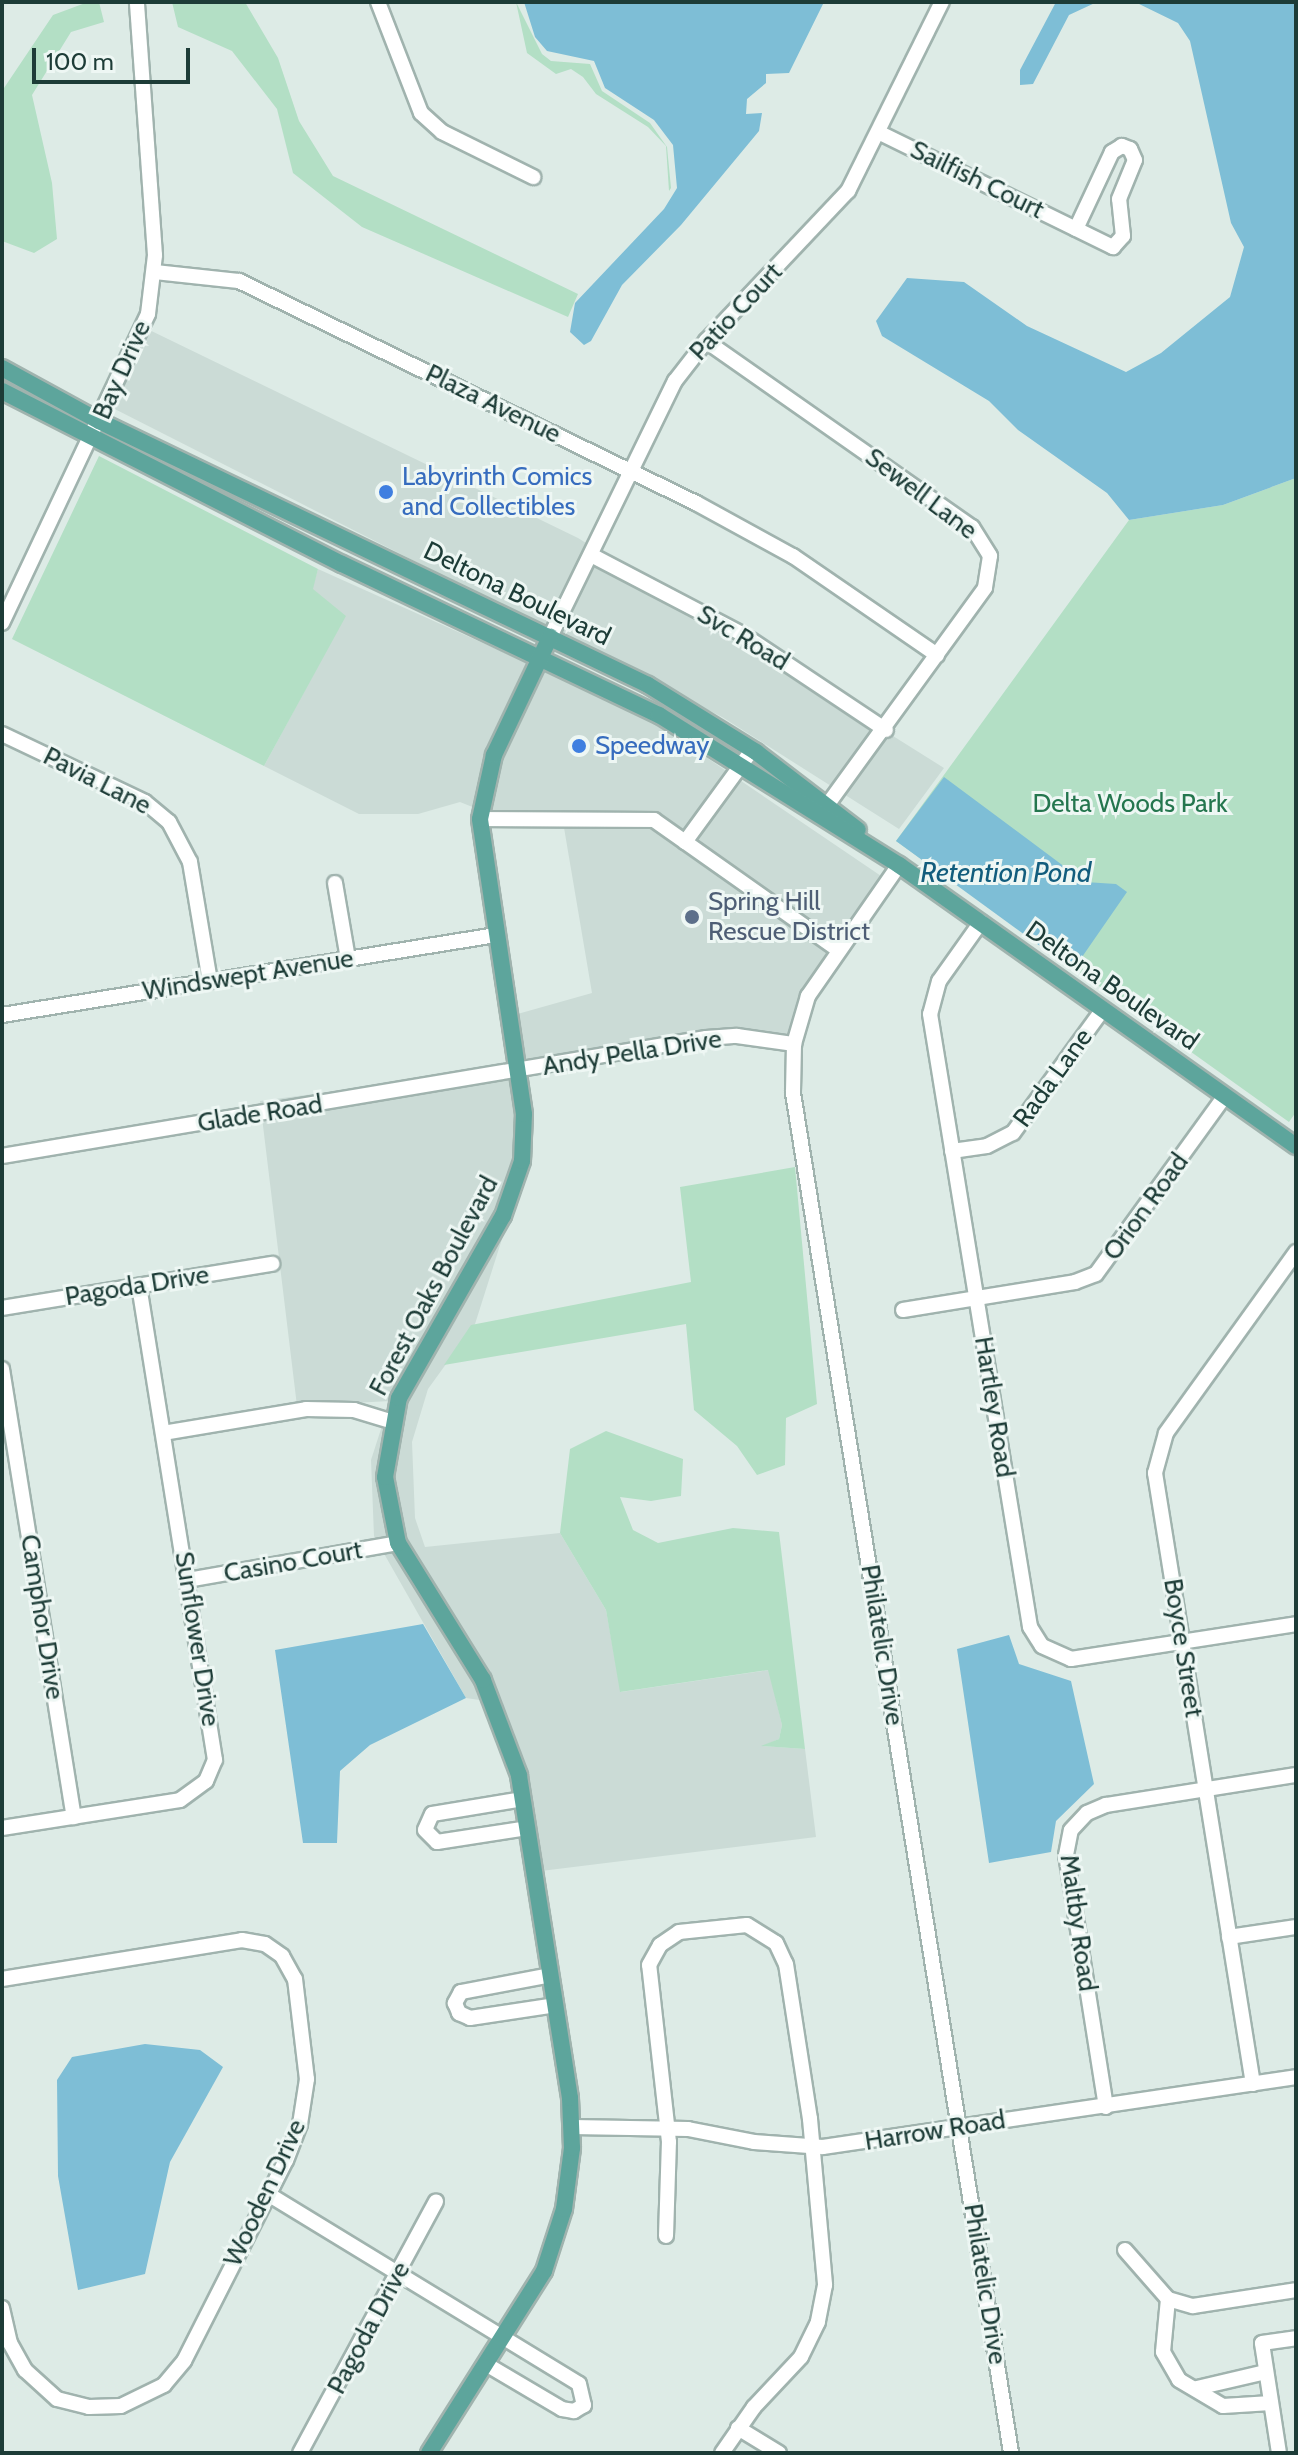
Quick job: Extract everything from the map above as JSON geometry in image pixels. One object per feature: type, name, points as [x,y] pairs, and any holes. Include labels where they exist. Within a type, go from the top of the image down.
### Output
[{"type":"main road","name":"Deltona Boulevard","points":[[2,368],[99,421],[648,685],[752,750],[824,810],[899,865],[1296,1146]]},
{"type":"main road","name":"Deltona Boulevard","points":[[2,391],[91,440],[659,715],[741,768],[824,810]]},
{"type":"main road","points":[[337,561],[349,539]]},
{"type":"main road","name":"Forest Oaks Boulevard","points":[[429,2453],[544,2271],[556,2238],[569,2180],[572,2127],[556,2005],[523,1799],[509,1742],[483,1680],[398,1543],[385,1477],[391,1421],[408,1377],[511,1199],[524,1137],[480,819],[494,755],[550,637]]},
{"type":"street","name":"Bay Drive","points":[[2,623],[141,338],[155,272],[137,2]]},
{"type":"street","points":[[378,2],[421,113],[442,132],[533,177]]},
{"type":"street","name":"Patio Court","points":[[550,637],[593,556],[675,381],[706,341],[834,209],[878,132],[942,2]]},
{"type":"street","name":"Sailfish Court","points":[[878,132],[1107,246],[1120,243],[1119,199],[1135,160],[1130,149],[1122,146],[1112,152],[1076,229]]},
{"type":"street","name":"Plaza Avenue","points":[[155,272],[239,281],[631,471],[793,556],[937,655]]},
{"type":"street","name":"Sewell Lane","points":[[706,341],[980,535],[990,556],[988,579],[886,730],[824,810]]},
{"type":"street","name":"Svc Road","points":[[593,556],[742,634],[886,730]]},
{"type":"street","name":"Pavia Lane","points":[[2,734],[145,802],[169,822],[190,862],[210,981]]},
{"type":"street","points":[[685,842],[752,750]]},
{"type":"street","points":[[480,819],[654,820],[837,949]]},
{"type":"street","name":"Philatelic Drive","points":[[899,865],[837,949],[808,996],[794,1044],[793,1093],[1011,2453]]},
{"type":"street","points":[[335,883],[348,959]]},
{"type":"street","name":"Hartley Road","points":[[981,922],[939,981],[930,1002],[1027,1619],[1035,1638],[1052,1653],[1071,1659],[1296,1624]]},
{"type":"street","name":"Windswept Avenue","points":[[2,1015],[495,935]]},
{"type":"street","name":"Rada Lane","points":[[952,1151],[987,1146],[1013,1133],[1103,1009]]},
{"type":"street","name":"Andy Pella Drive","points":[[517,1072],[714,1037],[794,1044]]},
{"type":"street","name":"Glade Road","points":[[3,1156],[517,1072]]},
{"type":"street","name":"Orion Road","points":[[903,1310],[1075,1282],[1096,1274],[1225,1096]]},
{"type":"street","points":[[2,1139],[3,1156]]},
{"type":"street","name":"Boyce Street","points":[[1253,2084],[1155,1473],[1160,1445],[1296,1252]]},
{"type":"street","name":"Pagoda Drive","points":[[2,1308],[272,1264]]},
{"type":"street","name":"Sunflower Drive","points":[[2,1828],[180,1800],[199,1789],[212,1771],[215,1748],[139,1286]]},
{"type":"street","name":"Camphor Drive","points":[[2,1369],[74,1817]]},
{"type":"street","points":[[163,1433],[306,1409],[354,1410],[391,1421]]},
{"type":"street","name":"Casino Court","points":[[188,1580],[398,1543]]},
{"type":"street","name":"Maltby Road","points":[[1106,2107],[1066,1855],[1068,1838],[1078,1820],[1094,1809],[1296,1775]]},
{"type":"street","points":[[523,1799],[432,1814],[425,1827],[437,1842],[527,1828]]},
{"type":"street","points":[[666,2236],[667,2129],[649,1965],[660,1945],[679,1932],[747,1925],[776,1943],[786,1964],[824,2265],[821,2313],[801,2357],[738,2428],[722,2453]]},
{"type":"street","points":[[1229,1937],[1296,1927]]},
{"type":"street","name":"Wooden Drive","points":[[2,1979],[242,1940],[273,1948],[295,1979],[307,2079],[300,2124],[268,2194],[184,2361],[164,2385],[136,2401],[89,2407],[46,2392],[17,2357],[2,2308]]},
{"type":"street","points":[[551,1975],[461,1992],[455,2003],[459,2013],[470,2018],[556,2005]]},
{"type":"street","name":"Harrow Road","points":[[572,2127],[667,2129],[811,2147],[1106,2107],[1296,2077]]},
{"type":"street","points":[[268,2194],[579,2384],[584,2405],[574,2411],[562,2409],[486,2364]]},
{"type":"street","name":"Pagoda Drive","points":[[300,2453],[436,2201]]},
{"type":"street","points":[[1125,2250],[1168,2299],[1193,2306],[1296,2290]]},
{"type":"street","points":[[1168,2299],[1162,2333],[1165,2360],[1179,2380],[1223,2406],[1271,2403]]},
{"type":"street","points":[[1279,2453],[1262,2343],[1296,2338]]},
{"type":"street","points":[[1197,2388],[1266,2372]]},
{"type":"street","points":[[738,2428],[779,2453]]},
{"type":"shaded area","points":[[135,323],[578,538],[944,768],[899,829],[722,717],[99,401]]},
{"type":"shaded area","points":[[318,569],[532,665],[488,753],[475,808],[460,802],[418,814],[359,814],[264,766],[345,616],[312,589]]},
{"type":"shaded area","points":[[543,669],[635,709],[884,878],[785,1052],[756,1037],[527,1069],[525,1084],[514,1015],[592,993],[561,810],[487,812],[492,778]]},
{"type":"shaded area","points":[[511,1068],[518,1115],[516,1158],[506,1197],[402,1375],[384,1426],[379,1477],[385,1522],[404,1570],[486,1701],[466,1698],[374,1536],[371,1460],[390,1401],[297,1406],[260,1101]]},
{"type":"shaded area","points":[[509,1217],[475,1324],[428,1389],[412,1442],[415,1518],[425,1547],[560,1533],[606,1610],[621,1692],[769,1670],[782,1725],[779,1739],[763,1746],[805,1749],[816,1837],[541,1871],[532,1794],[501,1703],[404,1541],[391,1476],[404,1400]]},
{"type":"green space","points":[[88,2],[99,2],[104,22],[71,32],[32,95],[52,183],[57,239],[34,253],[2,241],[2,91],[53,15]]},
{"type":"green space","points":[[172,2],[245,2],[278,58],[299,121],[333,176],[578,294],[568,317],[362,227],[293,173],[277,109],[232,51],[178,27]]},
{"type":"green space","points":[[516,2],[542,54],[551,61],[590,64],[602,91],[650,123],[667,147],[669,191],[666,146],[648,127],[596,94],[583,77],[571,69],[556,74],[527,53]]},
{"type":"green space","points":[[99,456],[318,569],[313,589],[346,616],[264,766],[12,639]]},
{"type":"green space","name":"Delta Woods Park","points":[[1296,478],[1296,1112],[1289,1122],[896,841],[1129,520],[1223,505]]},
{"type":"green space","points":[[795,1167],[817,1404],[786,1418],[785,1465],[757,1475],[737,1446],[694,1410],[686,1324],[444,1365],[471,1325],[691,1282],[680,1187]]},
{"type":"green space","points":[[606,1431],[683,1459],[681,1496],[651,1501],[620,1497],[633,1530],[658,1543],[733,1528],[779,1532],[805,1749],[761,1746],[779,1739],[782,1725],[768,1670],[620,1692],[606,1610],[560,1533],[570,1449]]},
{"type":"water","points":[[524,2],[824,2],[789,73],[766,74],[766,83],[747,99],[746,114],[762,113],[759,131],[681,225],[622,285],[591,341],[584,345],[570,332],[575,303],[664,209],[677,188],[673,145],[654,120],[605,88],[594,61],[547,51],[535,37]]},
{"type":"water","points":[[1056,2],[1097,2],[1069,15],[1033,84],[1020,85],[1020,70]]},
{"type":"water","points":[[1135,2],[1296,2],[1296,478],[1223,505],[1129,520],[1107,493],[1018,430],[989,401],[882,336],[876,321],[907,278],[964,282],[1027,326],[1126,372],[1161,353],[1230,297],[1244,247],[1231,223],[1190,41],[1178,23]]},
{"type":"water","name":"Retention Pond","points":[[944,777],[1085,882],[1116,884],[1127,892],[1073,970],[896,841]]},
{"type":"water","points":[[423,1624],[466,1698],[370,1745],[340,1771],[337,1843],[303,1843],[275,1650]]},
{"type":"water","points":[[1009,1635],[1019,1664],[1071,1681],[1094,1784],[1056,1821],[1051,1852],[989,1863],[957,1649]]},
{"type":"water","points":[[145,2044],[200,2050],[223,2067],[170,2162],[145,2274],[78,2290],[58,2176],[57,2080],[72,2057]]},
{"type":"place","name":"Labyrinth Comics and Collectibles","points":[[386,492]]},
{"type":"place","name":"Speedway","points":[[579,746]]},
{"type":"place","name":"Spring Hill Rescue District","points":[[692,917]]}]
